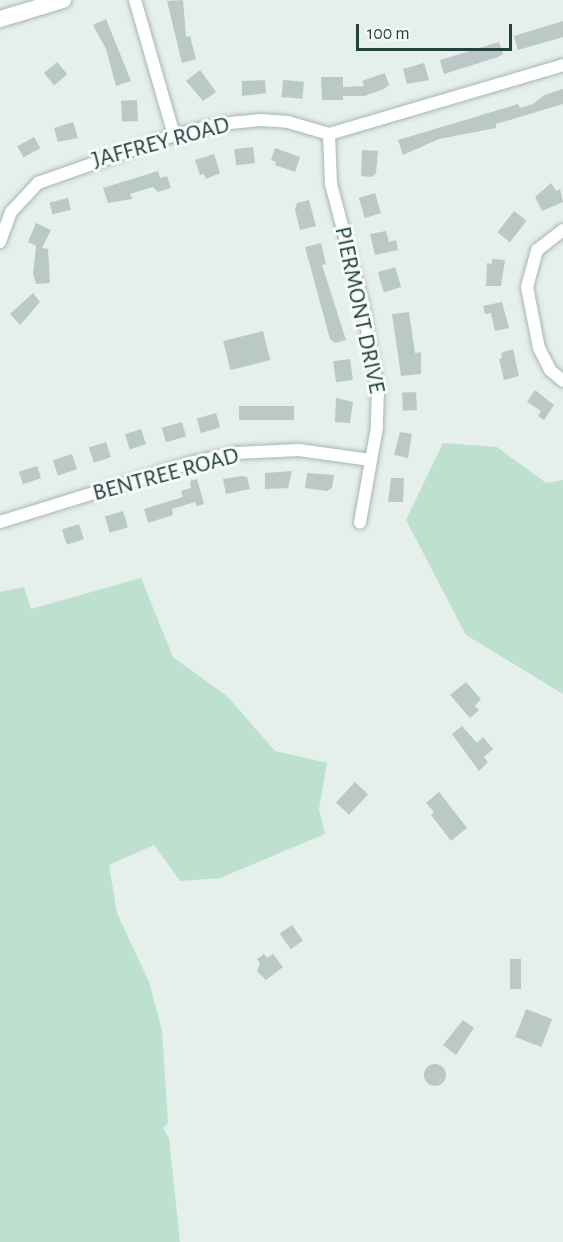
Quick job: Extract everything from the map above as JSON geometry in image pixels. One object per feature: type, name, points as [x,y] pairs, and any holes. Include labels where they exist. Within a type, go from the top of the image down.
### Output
[{"type":"main road","points":[[0,19],[63,0]]},
{"type":"street","points":[[135,0],[174,135]]},
{"type":"street","points":[[329,134],[563,65]]},
{"type":"street","name":"JAFFREY ROAD","points":[[0,242],[10,212],[38,183],[174,135],[220,124],[261,120],[288,122],[329,134]]},
{"type":"street","name":"PIERMONT DRIVE","points":[[329,134],[331,184],[377,369],[378,417],[360,522]]},
{"type":"street","points":[[563,230],[537,250],[526,287],[539,348],[550,370],[563,381]]},
{"type":"street","name":"BENTREE ROAD","points":[[0,522],[194,462],[236,453],[299,450],[370,460]]},
{"type":"green space","points":[[443,443],[497,447],[546,483],[563,480],[563,694],[466,635],[406,520]]},
{"type":"green space","points":[[141,578],[173,657],[228,697],[275,751],[327,763],[319,809],[325,834],[220,878],[180,881],[154,845],[109,865],[117,913],[149,982],[162,1030],[168,1123],[163,1128],[169,1138],[180,1242],[0,1242],[0,592],[24,587],[31,609]]},
{"type":"building","points":[[183,0],[186,37],[190,36],[196,59],[182,63],[167,1]]},
{"type":"building","points":[[106,19],[131,81],[116,86],[106,49],[93,25]]},
{"type":"building","points":[[563,21],[563,37],[518,50],[514,36]]},
{"type":"building","points":[[499,42],[503,54],[498,57],[444,74],[440,60]]},
{"type":"building","points":[[57,62],[67,74],[54,85],[44,73]]},
{"type":"building","points":[[424,63],[429,80],[407,84],[403,69]]},
{"type":"building","points":[[200,70],[216,92],[203,101],[186,81]]},
{"type":"building","points":[[385,73],[389,85],[384,89],[364,96],[343,96],[343,100],[322,100],[321,77],[343,77],[343,87],[364,86],[362,81]]},
{"type":"building","points":[[265,80],[266,93],[242,96],[242,81]]},
{"type":"building","points":[[283,80],[304,82],[302,99],[282,97]]},
{"type":"building","points":[[563,89],[563,104],[496,124],[496,128],[439,139],[403,155],[398,140],[518,104],[520,108],[533,104],[544,95]]},
{"type":"building","points":[[137,100],[138,121],[122,122],[121,101]]},
{"type":"building","points":[[73,122],[78,138],[58,142],[54,128]]},
{"type":"building","points":[[34,137],[40,148],[24,158],[17,146]]},
{"type":"building","points":[[253,147],[255,163],[236,165],[234,149]]},
{"type":"building","points":[[275,148],[300,157],[295,172],[275,165],[276,162],[271,160]]},
{"type":"building","points":[[362,150],[378,151],[376,173],[372,177],[361,176]]},
{"type":"building","points":[[214,154],[220,173],[206,179],[204,174],[200,175],[195,160]]},
{"type":"building","points":[[158,171],[160,178],[167,176],[171,188],[158,192],[153,187],[130,194],[132,199],[108,203],[103,188]]},
{"type":"building","points":[[551,183],[556,191],[560,189],[563,202],[542,211],[535,197]]},
{"type":"building","points":[[375,193],[381,213],[365,218],[359,198]]},
{"type":"building","points":[[68,198],[71,210],[52,214],[50,203]]},
{"type":"building","points":[[309,200],[316,226],[300,230],[295,209],[297,203]]},
{"type":"building","points":[[514,211],[527,221],[510,242],[497,232]]},
{"type":"building","points":[[36,223],[51,230],[42,248],[48,249],[50,283],[36,284],[33,274],[36,246],[28,242]]},
{"type":"building","points":[[386,231],[389,242],[396,240],[398,250],[375,255],[370,234]]},
{"type":"building","points":[[321,243],[326,264],[322,265],[346,340],[335,343],[330,339],[305,247]]},
{"type":"building","points":[[492,259],[505,260],[501,286],[486,286],[487,263],[492,264]]},
{"type":"building","points":[[395,267],[401,287],[384,292],[378,272]]},
{"type":"building","points":[[33,293],[40,302],[20,325],[10,314]]},
{"type":"building","points":[[502,302],[509,328],[495,331],[491,313],[485,314],[483,306]]},
{"type":"building","points":[[409,312],[415,353],[421,352],[421,374],[401,376],[392,314]]},
{"type":"building","points":[[263,331],[270,360],[230,370],[223,341]]},
{"type":"building","points":[[513,349],[519,376],[504,380],[499,359],[502,358],[501,353]]},
{"type":"building","points":[[350,359],[353,380],[336,382],[333,361]]},
{"type":"building","points":[[535,390],[554,405],[544,420],[538,416],[541,411],[527,402]]},
{"type":"building","points":[[416,392],[417,410],[403,411],[402,393]]},
{"type":"building","points":[[336,398],[353,402],[350,423],[335,422]]},
{"type":"building","points":[[239,406],[294,406],[294,420],[239,420]]},
{"type":"building","points":[[216,413],[220,427],[201,433],[197,419]]},
{"type":"building","points":[[182,422],[186,436],[166,442],[162,428]]},
{"type":"building","points":[[141,429],[146,444],[130,449],[125,434]]},
{"type":"building","points":[[400,432],[412,434],[408,458],[394,455]]},
{"type":"building","points":[[106,442],[111,457],[94,463],[89,448]]},
{"type":"building","points":[[72,454],[77,469],[58,475],[53,460]]},
{"type":"building","points":[[37,466],[41,478],[23,484],[19,472]]},
{"type":"building","points":[[292,471],[288,488],[265,489],[265,473]]},
{"type":"building","points":[[307,473],[334,475],[332,488],[327,491],[305,488]]},
{"type":"building","points":[[247,477],[250,489],[226,494],[223,479]]},
{"type":"building","points":[[391,478],[404,478],[403,502],[388,502]]},
{"type":"building","points":[[197,479],[204,504],[197,506],[195,502],[172,509],[173,515],[148,523],[144,509],[183,497],[181,491],[191,488],[190,481]]},
{"type":"building","points":[[123,511],[128,527],[110,533],[105,517]]},
{"type":"building","points":[[79,524],[84,539],[67,545],[62,530]]},
{"type":"building","points":[[466,682],[481,699],[475,706],[479,710],[470,718],[450,695]]},
{"type":"building","points":[[462,726],[477,743],[483,737],[493,749],[484,757],[488,762],[479,771],[452,734]]},
{"type":"building","points":[[355,782],[368,794],[349,815],[336,802]]},
{"type":"building","points":[[439,792],[467,828],[451,841],[431,815],[434,812],[426,803]]},
{"type":"building","points":[[292,925],[303,941],[291,949],[280,934]]},
{"type":"building","points":[[264,954],[267,958],[273,954],[283,967],[266,980],[257,971],[260,963],[257,959]]},
{"type":"building","points":[[510,959],[521,959],[521,989],[510,989]]},
{"type":"building","points":[[526,1009],[552,1019],[541,1047],[515,1037]]},
{"type":"building","points":[[463,1020],[474,1028],[456,1055],[443,1045]]},
{"type":"building","points":[[435,1064],[443,1067],[446,1075],[443,1083],[435,1086],[427,1083],[424,1075],[427,1067]]}]
